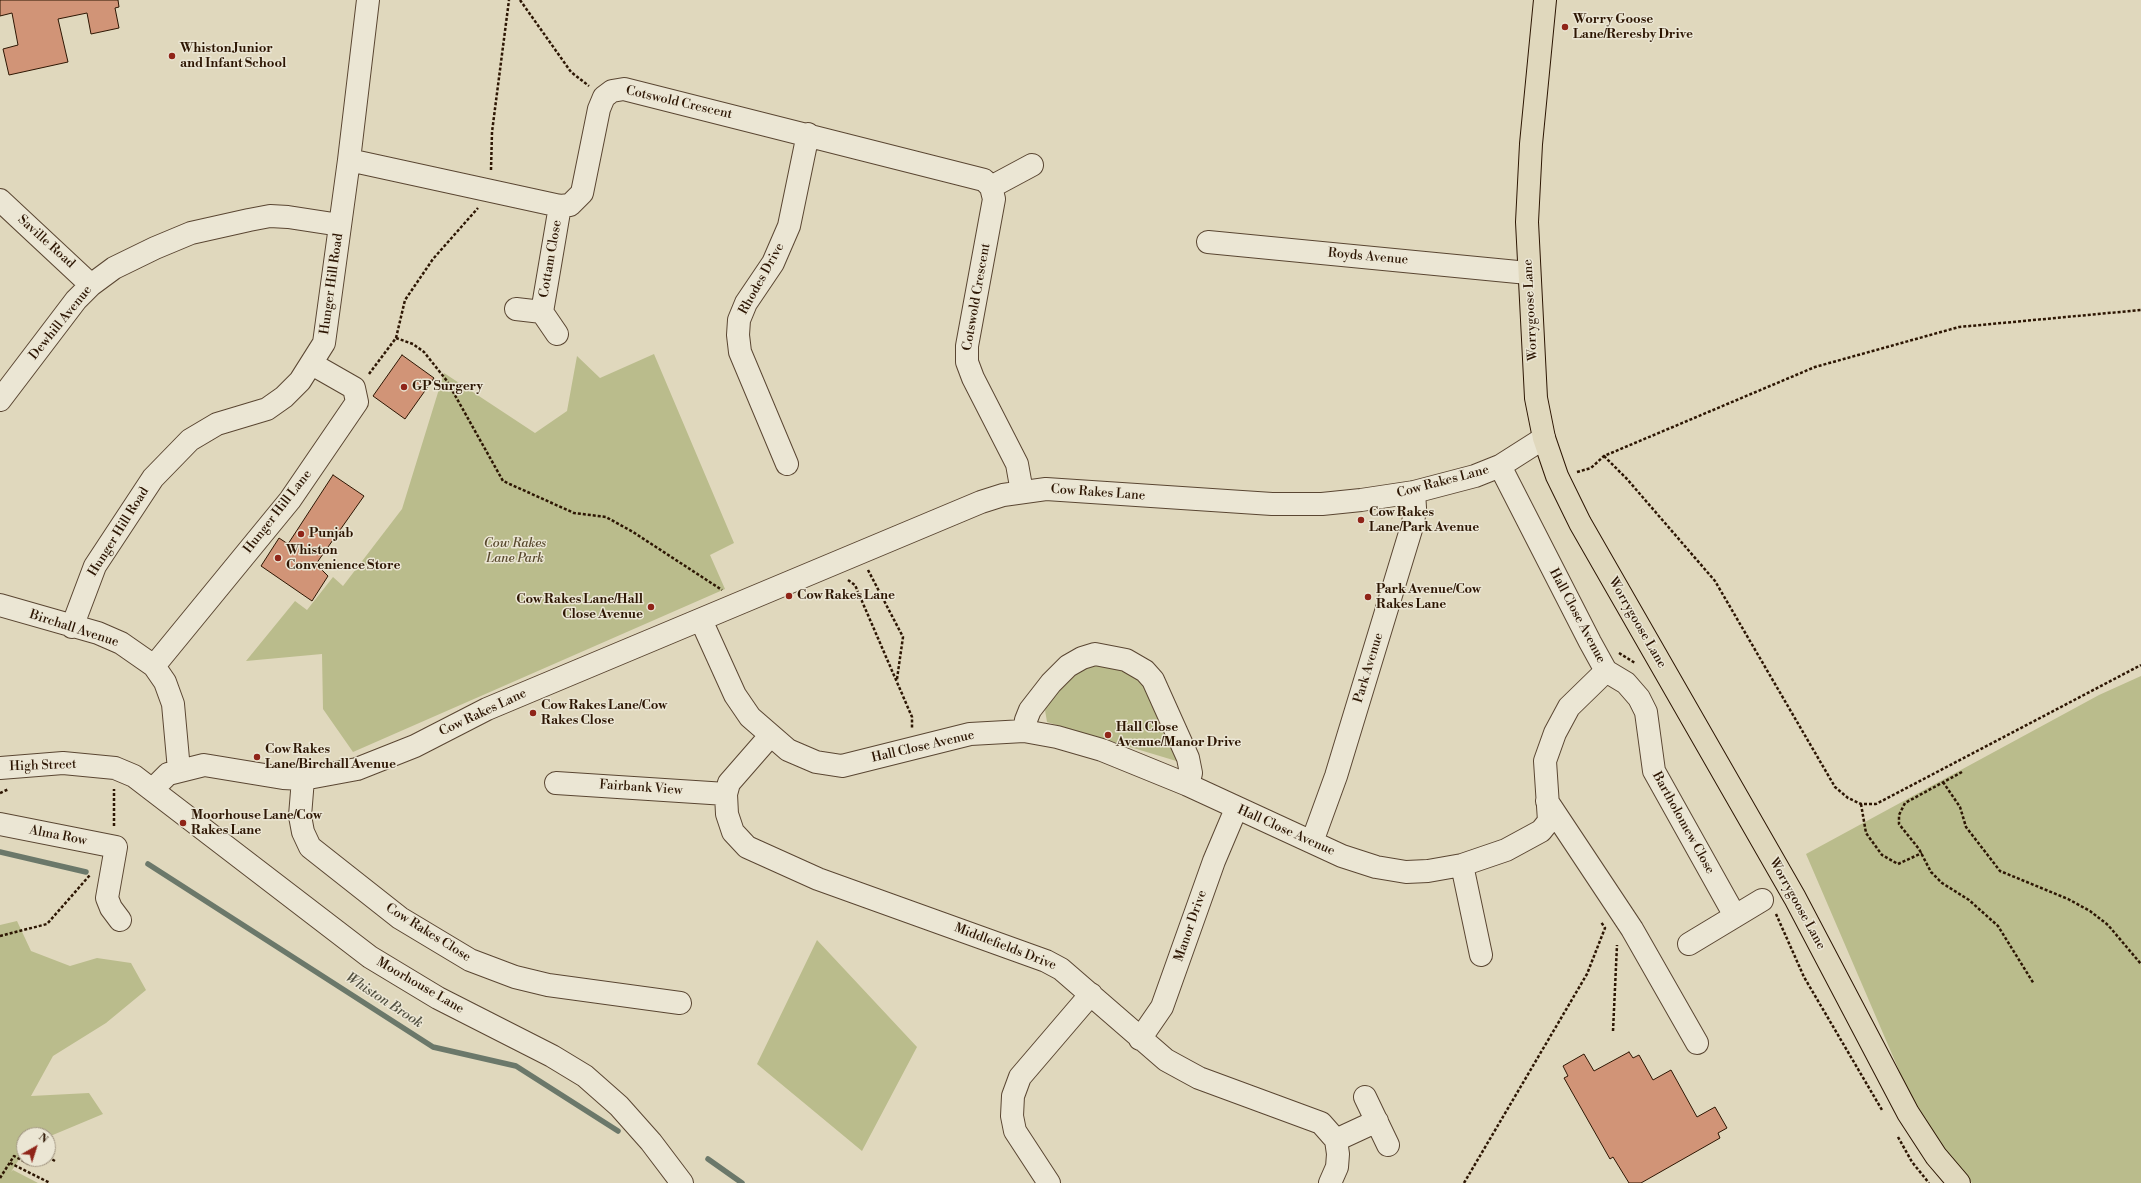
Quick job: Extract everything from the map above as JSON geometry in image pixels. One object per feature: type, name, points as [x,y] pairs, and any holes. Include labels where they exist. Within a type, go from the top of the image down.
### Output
[{"type":"main road","name":"Worrygoose Lane","points":[[1545,0],[1531,144],[1526,222],[1536,398],[1544,438],[1557,476],[1615,586],[1794,898],[1908,1112],[1936,1156],[1959,1183]]},
{"type":"street","name":"Hunger Hill Road","points":[[72,627],[95,566],[153,478],[175,453],[190,440],[217,424],[267,409],[284,397],[300,381],[324,344],[349,160],[368,0]]},
{"type":"street","name":"Cotswold Crescent","points":[[604,97],[612,91],[624,89],[808,134],[984,180],[991,187],[994,198],[967,346],[967,362],[973,378],[1017,464],[1022,492]]},
{"type":"street","points":[[349,160],[560,206],[570,205],[582,193],[599,109],[604,97]]},
{"type":"street","name":"Rhodes Drive","points":[[787,464],[740,352],[738,335],[739,320],[746,303],[773,263],[789,226],[808,134]]},
{"type":"street","points":[[991,187],[1032,165]]},
{"type":"street","name":"Saville Road","points":[[0,200],[91,284]]},
{"type":"street","name":"Cottam Close","points":[[557,334],[542,312],[560,206]]},
{"type":"street","name":"Dewhill Avenue","points":[[0,400],[76,300],[91,284],[114,268],[155,248],[191,233],[270,216],[288,217],[340,225]]},
{"type":"street","name":"Royds Avenue","points":[[1208,242],[1528,272]]},
{"type":"street","name":"Cottam Close","points":[[516,309],[542,312]]},
{"type":"street","points":[[312,364],[354,388]]},
{"type":"street","name":"Hunger Hill Lane","points":[[154,666],[290,500],[356,402],[354,388]]},
{"type":"street","name":"Cow Rakes Lane","points":[[153,789],[168,774],[179,770],[204,765],[283,778],[303,778],[357,768],[415,746],[487,709],[981,502],[1022,492],[1046,489],[1279,504],[1322,504],[1361,500],[1414,492],[1474,476],[1500,466],[1544,438]]},
{"type":"street","name":"Hall Close Avenue","points":[[701,620],[735,695],[750,717],[770,736],[788,750],[816,762],[842,766],[970,734],[1024,731],[1057,736],[1102,750],[1188,786],[1342,856],[1383,868],[1406,872],[1428,871],[1462,865],[1506,850],[1541,832],[1549,821],[1545,761],[1555,733],[1569,707],[1606,671],[1500,466]]},
{"type":"street","name":"Park Avenue","points":[[1312,842],[1336,776],[1413,523],[1416,508],[1414,492]]},
{"type":"street","name":"Birchall Avenue","points":[[0,605],[72,627],[98,633],[121,643],[154,666],[165,682],[173,704],[179,770]]},
{"type":"street","points":[[1024,731],[1030,710],[1051,683],[1068,666],[1082,658],[1095,654],[1126,660],[1145,670],[1153,680],[1188,758],[1191,773],[1188,786]]},
{"type":"street","name":"Bartholomew Close","points":[[1606,671],[1626,683],[1640,698],[1646,712],[1654,771],[1735,916]]},
{"type":"street","name":"Middlefields Drive","points":[[770,736],[729,783],[726,794],[727,814],[733,832],[747,847],[818,879],[1046,961],[1061,968],[1140,1039],[1166,1060],[1199,1078],[1321,1123],[1336,1140]]},
{"type":"street","points":[[0,754],[19,756],[34,765]]},
{"type":"street","name":"High Street","points":[[0,768],[63,763],[115,768],[134,776],[153,789]]},
{"type":"street","name":"Cow Rakes Close","points":[[303,778],[300,816],[303,832],[310,847],[400,918],[470,960],[515,977],[548,985],[680,1003]]},
{"type":"street","name":"Fairbank View","points":[[556,782],[726,794]]},
{"type":"street","name":"Moorhouse Lane","points":[[153,789],[370,957],[438,998],[552,1056],[585,1076],[619,1106],[651,1142],[682,1183]]},
{"type":"street","points":[[1547,800],[1632,929],[1698,1043]]},
{"type":"street","name":"Manor Drive","points":[[1140,1039],[1162,1007],[1214,861],[1236,809]]},
{"type":"street","name":"Alma Row","points":[[0,824],[116,847],[107,898],[111,908],[120,920]]},
{"type":"street","points":[[1462,865],[1481,955]]},
{"type":"street","points":[[1689,944],[1762,900]]},
{"type":"street","points":[[1050,1183],[1015,1131],[1012,1116],[1013,1096],[1020,1077],[1091,994]]},
{"type":"street","points":[[1365,1097],[1388,1145]]},
{"type":"street","points":[[1330,1183],[1337,1167],[1338,1154],[1336,1140],[1377,1120]]},
{"type":"path","points":[[520,0],[572,72],[604,97]]},
{"type":"path","points":[[1557,476],[1592,468],[1604,456],[1815,367],[1959,326],[2141,310]]},
{"type":"path","points":[[354,388],[363,383],[396,338],[413,344],[424,352],[447,381],[503,481],[574,513],[606,517],[633,532],[742,602]]},
{"type":"path","points":[[1604,456],[1627,479],[1715,581],[1835,787],[1848,798],[1861,804],[1876,804],[2141,665]]},
{"type":"path","points":[[859,553],[903,637],[897,681]]},
{"type":"path","points":[[828,566],[855,585],[912,717],[913,748]]},
{"type":"path","points":[[114,820],[115,768]]},
{"type":"path","points":[[1962,772],[1905,803],[1899,815],[1899,824],[1922,853],[1931,872],[1942,883],[1969,900],[1998,926],[2034,984]]},
{"type":"path","points":[[1943,782],[1960,807],[1966,827],[2000,871],[2068,899],[2090,911],[2108,925],[2141,964]]},
{"type":"path","points":[[1861,804],[1866,833],[1882,855],[1898,864],[1922,853]]},
{"type":"path","points":[[0,936],[47,924],[92,873]]},
{"type":"path","points":[[1464,1183],[1587,974],[1605,928],[1597,916]]},
{"type":"path","points":[[1613,1031],[1617,941]]},
{"type":"path","points":[[0,1178],[14,1156],[16,1157]]},
{"type":"path","points":[[10,1163],[50,1183]]},
{"type":"green space","name":"Cow Rakes Lane Park","points":[[654,354],[734,543],[710,555],[725,589],[353,752],[323,709],[322,654],[246,661],[295,601],[307,610],[333,577],[343,586],[402,509],[444,373],[535,433],[567,411],[577,356],[600,378]]},
{"type":"green space","points":[[1109,663],[1145,683],[1183,763],[1047,722],[1045,710],[1060,684],[1086,664]]},
{"type":"green space","points":[[2141,676],[2141,1183],[1972,1183],[1952,1159],[1913,1103],[1806,854],[2099,695]]},
{"type":"green space","points":[[17,921],[31,951],[70,966],[97,958],[131,963],[146,990],[106,1023],[53,1056],[31,1096],[89,1093],[103,1114],[56,1134],[56,1127],[16,1127],[16,1164],[11,1172],[13,1170],[38,1183],[0,1183],[0,925]]},
{"type":"green space","points":[[817,940],[917,1047],[862,1151],[757,1064]]},
{"type":"building","points":[[0,0],[118,0],[119,7],[115,8],[119,28],[91,34],[87,13],[58,19],[68,62],[9,75],[3,49],[18,45],[12,13],[0,16]]},
{"type":"building","name":"GP Surgery","points":[[402,355],[434,378],[405,419],[373,396]]},
{"type":"building","points":[[333,475],[364,496],[316,564],[328,576],[312,601],[261,566],[279,538],[288,544]]},
{"type":"building","points":[[1629,1052],[1633,1058],[1639,1055],[1653,1080],[1671,1070],[1697,1117],[1715,1107],[1727,1128],[1718,1133],[1720,1138],[1641,1183],[1629,1183],[1613,1157],[1610,1159],[1564,1078],[1568,1076],[1563,1066],[1584,1054],[1594,1071]]},
{"type":"waterway","name":"Whiston Brook","points":[[0,852],[86,872]]},
{"type":"waterway","name":"Whiston Brook","points":[[148,864],[433,1047],[516,1066],[618,1131]]},
{"type":"waterway","name":"Whiston Brook","points":[[708,1159],[742,1183]]},
{"type":"place","name":"Worry Goose Lane/Reresby Drive","points":[[1565,27]]},
{"type":"place","name":"Whiston Junior and Infant School","points":[[172,56]]},
{"type":"place","name":"GP Surgery","points":[[404,387]]},
{"type":"place","name":"Cow Rakes Lane/Park Avenue","points":[[1361,520]]},
{"type":"place","name":"Punjab","points":[[301,534]]},
{"type":"place","name":"Whiston Convenience Store","points":[[278,558]]},
{"type":"place","name":"Cow Rakes Lane","points":[[789,596]]},
{"type":"place","name":"Park Avenue/Cow Rakes Lane","points":[[1368,597]]},
{"type":"place","name":"Cow Rakes Lane/Hall Close Avenue","points":[[651,607]]},
{"type":"place","name":"Cow Rakes Lane/Cow Rakes Close","points":[[533,713]]},
{"type":"place","name":"Hall Close Avenue/Manor Drive","points":[[1108,735]]},
{"type":"place","name":"Cow Rakes Lane/Birchall Avenue","points":[[257,757]]},
{"type":"place","name":"Moorhouse Lane/Cow Rakes Lane","points":[[183,823]]}]
